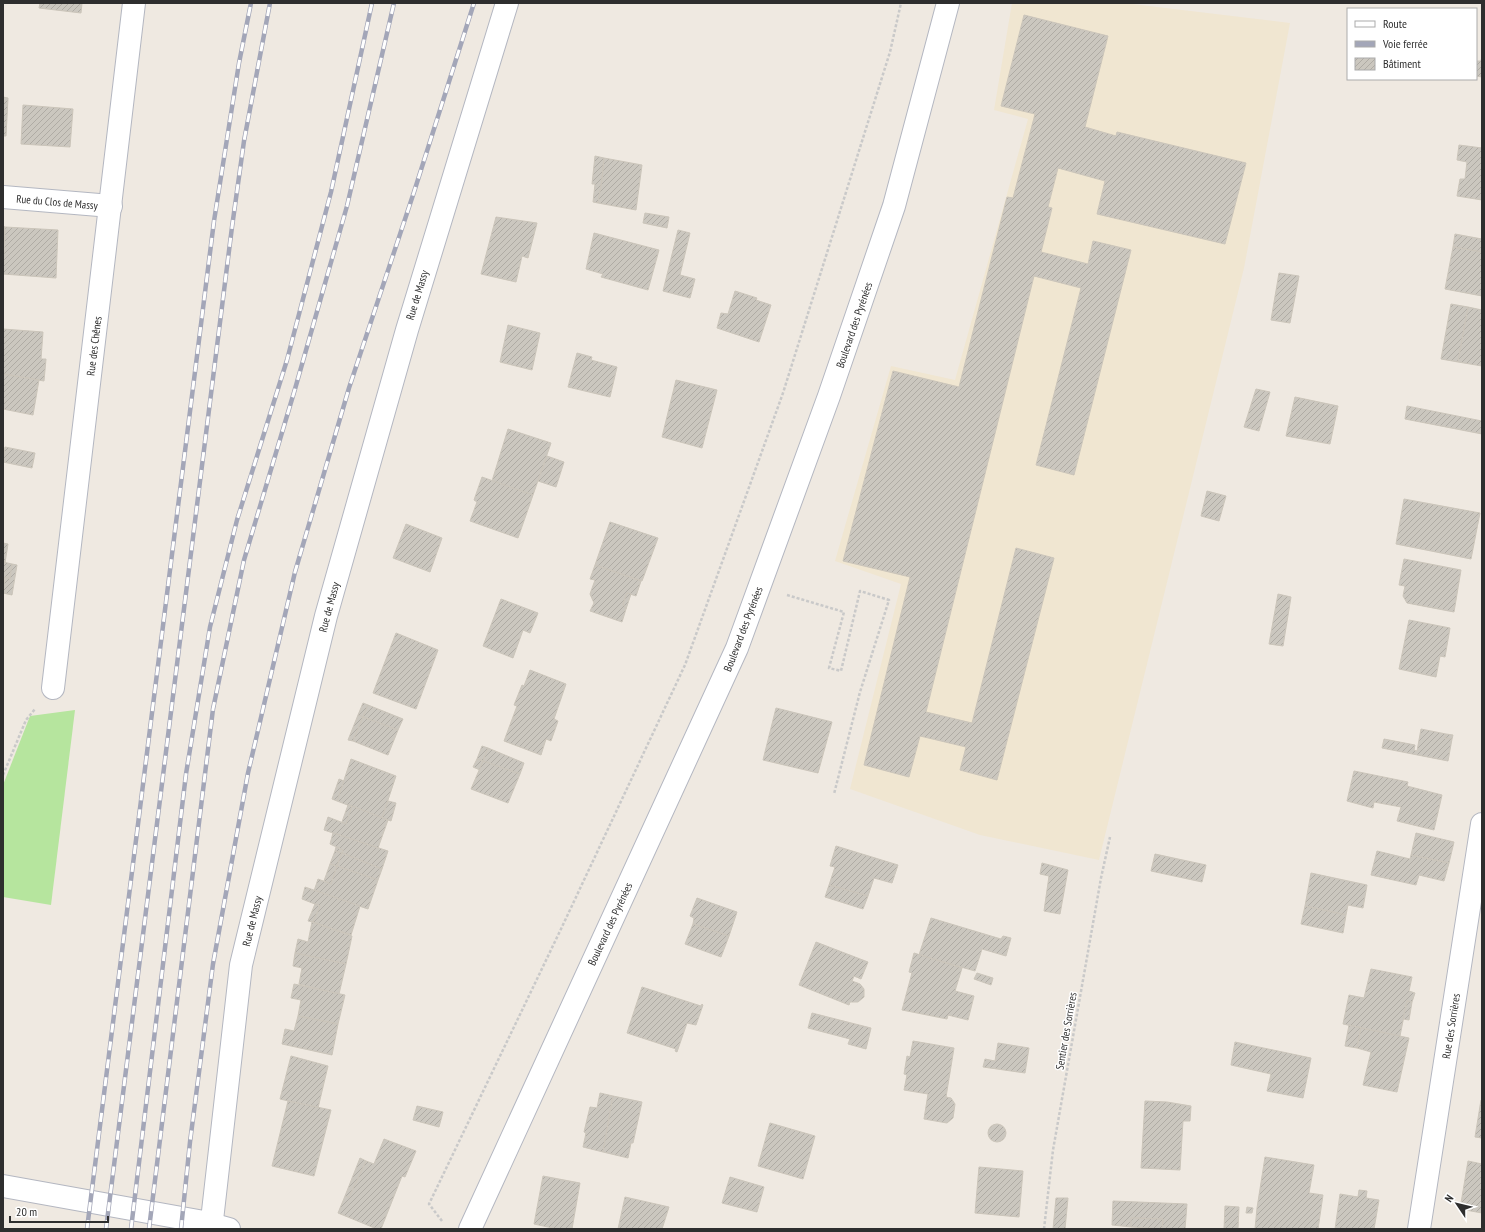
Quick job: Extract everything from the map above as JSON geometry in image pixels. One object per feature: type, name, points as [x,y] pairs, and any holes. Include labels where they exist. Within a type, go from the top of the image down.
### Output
[{"type":"street","name":"Rue des Chênes","points":[[53,688],[134,3]]},
{"type":"street","name":"Rue de Massy","points":[[217,1227],[241,965],[326,616],[407,330],[507,3]]},
{"type":"street","name":"Boulevard des Pyrénées","points":[[470,1229],[737,648],[829,396],[894,206],[948,3]]},
{"type":"street","name":"Rue du Clos de Massy","points":[[3,197],[110,206]]},
{"type":"street","name":"Rue des Sorrières","points":[[1419,1229],[1482,824]]},
{"type":"street","points":[[3,1186],[217,1227]]},
{"type":"path","points":[[445,1224],[429,1204],[561,929],[685,665],[783,393],[890,52],[901,3]]},
{"type":"path","points":[[760,587],[844,612],[829,668],[841,671],[860,591],[889,600],[860,692],[834,794]]},
{"type":"path","points":[[3,775],[26,720],[53,688]]},
{"type":"path","name":"Sentier des Sorrières","points":[[1044,1229],[1052,1150],[1101,878],[1110,837]]},
{"type":"shaded area","points":[[1012,3],[1124,3],[1290,23],[1244,268],[1099,860],[980,835],[850,789],[901,584],[835,561],[891,366],[955,380],[1028,119],[994,110]]},
{"type":"green space","points":[[75,710],[51,905],[3,897],[3,785],[30,716]]},
{"type":"building","points":[[40,3],[82,3],[81,13],[39,8]]},
{"type":"building","points":[[1024,15],[1108,36],[1085,127],[1116,136],[1117,132],[1246,163],[1225,244],[1097,214],[1105,181],[1058,168],[1048,207],[1052,208],[1041,252],[1088,264],[1093,241],[1131,250],[1074,475],[1036,465],[1081,288],[1034,276],[926,712],[972,723],[1016,548],[1054,558],[997,780],[960,770],[966,747],[920,736],[909,777],[864,765],[910,577],[843,561],[893,371],[959,387],[1007,197],[1013,198],[1035,114],[1001,106]]},
{"type":"building","points":[[1482,56],[1482,77],[1477,76],[1477,61],[1481,61]]},
{"type":"building","points":[[3,97],[8,98],[6,136],[3,136]]},
{"type":"building","points":[[23,105],[73,109],[70,147],[21,144]]},
{"type":"building","points":[[1459,145],[1482,148],[1482,200],[1457,196],[1460,179],[1465,179],[1467,162],[1457,160]]},
{"type":"building","points":[[595,156],[604,158],[598,203],[593,202],[595,184],[592,184]]},
{"type":"building","points":[[604,158],[642,165],[636,210],[598,203]]},
{"type":"building","points":[[645,213],[669,217],[667,228],[643,223]]},
{"type":"building","points":[[496,217],[537,223],[528,258],[522,256],[516,282],[481,274]]},
{"type":"building","points":[[3,226],[5,227],[3,254]]},
{"type":"building","points":[[5,227],[58,230],[56,278],[3,274]]},
{"type":"building","points":[[678,230],[690,233],[680,275],[695,279],[690,298],[663,291]]},
{"type":"building","points":[[594,233],[659,250],[648,290],[601,277],[603,274],[586,269]]},
{"type":"building","points":[[1455,234],[1482,239],[1482,252],[1453,247]]},
{"type":"building","points":[[1453,247],[1482,252],[1482,296],[1445,289]]},
{"type":"building","points":[[1279,273],[1299,276],[1290,323],[1271,320]]},
{"type":"building","points":[[735,291],[757,298],[756,300],[771,305],[759,342],[717,328],[721,313],[728,314]]},
{"type":"building","points":[[1451,304],[1468,307],[1458,362],[1441,359]]},
{"type":"building","points":[[1468,307],[1482,310],[1482,366],[1458,362]]},
{"type":"building","points":[[508,325],[540,333],[532,370],[500,362]]},
{"type":"building","points":[[3,329],[43,332],[41,359],[46,359],[44,381],[3,374]]},
{"type":"building","points":[[577,353],[592,357],[591,360],[617,367],[610,397],[568,387]]},
{"type":"building","points":[[3,374],[39,380],[33,415],[3,409]]},
{"type":"building","points":[[676,380],[717,390],[702,448],[662,437]]},
{"type":"building","points":[[1256,389],[1270,392],[1259,431],[1244,427]]},
{"type":"building","points":[[1295,397],[1338,406],[1330,444],[1286,436]]},
{"type":"building","points":[[1407,406],[1482,421],[1482,434],[1405,419]]},
{"type":"building","points":[[508,429],[551,443],[533,495],[492,481]]},
{"type":"building","points":[[5,447],[35,453],[32,468],[3,462]]},
{"type":"building","points":[[547,456],[564,462],[556,487],[538,481]]},
{"type":"building","points":[[482,477],[533,495],[518,538],[470,521],[477,502],[474,500]]},
{"type":"building","points":[[1207,491],[1226,496],[1219,521],[1201,516]]},
{"type":"building","points":[[1404,499],[1480,513],[1471,559],[1396,544]]},
{"type":"building","points":[[610,522],[658,538],[642,581],[595,565]]},
{"type":"building","points":[[406,524],[442,538],[430,572],[393,558]]},
{"type":"building","points":[[3,543],[8,544],[5,563],[3,562]]},
{"type":"building","points":[[1404,559],[1461,570],[1454,612],[1407,603],[1403,596],[1405,586],[1399,585]]},
{"type":"building","points":[[3,562],[12,564],[10,579],[5,577],[3,591]]},
{"type":"building","points":[[12,564],[17,565],[12,595],[3,593],[5,577],[10,579]]},
{"type":"building","points":[[595,565],[641,581],[636,596],[627,593],[623,604],[626,609],[622,622],[590,611],[594,603],[590,594],[595,580],[590,579]]},
{"type":"building","points":[[627,593],[631,594],[626,609],[623,604]]},
{"type":"building","points":[[1278,594],[1291,597],[1283,646],[1269,644]]},
{"type":"building","points":[[501,599],[538,613],[530,633],[523,630],[513,658],[483,646]]},
{"type":"building","points":[[1409,620],[1450,628],[1445,657],[1440,656],[1436,677],[1399,669]]},
{"type":"building","points":[[396,633],[438,650],[416,709],[373,693]]},
{"type":"building","points":[[530,670],[566,684],[554,719],[558,721],[551,741],[546,739],[541,755],[504,741],[517,706],[514,705]]},
{"type":"building","points":[[363,703],[368,705],[363,717],[358,715]]},
{"type":"building","points":[[368,705],[403,719],[398,730],[363,717]]},
{"type":"building","points":[[776,708],[832,722],[818,773],[763,760]]},
{"type":"building","points":[[358,715],[363,717],[353,741],[348,740]]},
{"type":"building","points":[[363,717],[398,730],[388,755],[353,741]]},
{"type":"building","points":[[1421,729],[1446,734],[1445,738],[1452,739],[1448,761],[1382,748],[1384,739],[1415,745],[1414,750],[1417,751]]},
{"type":"building","points":[[1446,734],[1453,735],[1452,739],[1445,738]]},
{"type":"building","points":[[482,746],[488,748],[483,761],[477,759]]},
{"type":"building","points":[[488,748],[524,763],[520,774],[483,761]]},
{"type":"building","points":[[351,759],[396,776],[382,818],[337,801]]},
{"type":"building","points":[[477,759],[483,761],[480,770],[473,767]]},
{"type":"building","points":[[483,761],[520,774],[508,803],[471,789]]},
{"type":"building","points":[[1354,771],[1408,782],[1407,786],[1442,795],[1434,830],[1397,821],[1401,807],[1374,802],[1373,808],[1347,801]]},
{"type":"building","points":[[339,779],[344,781],[337,801],[332,799]]},
{"type":"building","points":[[388,801],[396,803],[391,821],[382,818]]},
{"type":"building","points":[[348,805],[352,806],[346,824],[342,822]]},
{"type":"building","points":[[352,806],[388,820],[378,848],[324,830],[328,817],[346,824]]},
{"type":"building","points":[[333,833],[388,851],[382,869],[342,853],[343,850],[330,844]]},
{"type":"building","points":[[1416,833],[1454,842],[1449,863],[1411,855]]},
{"type":"building","points":[[836,846],[898,865],[892,883],[874,878],[868,896],[829,885],[835,867],[830,866]]},
{"type":"building","points":[[336,847],[343,850],[342,853],[335,851]]},
{"type":"building","points":[[335,851],[342,853],[337,866],[330,864]]},
{"type":"building","points":[[1377,851],[1410,859],[1411,855],[1449,863],[1444,881],[1419,875],[1416,885],[1371,875]]},
{"type":"building","points":[[342,853],[382,869],[378,880],[337,866]]},
{"type":"building","points":[[1155,854],[1206,865],[1202,882],[1151,871]]},
{"type":"building","points":[[1042,863],[1068,870],[1060,914],[1044,911],[1049,876],[1040,874]]},
{"type":"building","points":[[330,864],[337,866],[331,884],[324,881]]},
{"type":"building","points":[[337,866],[378,880],[368,909],[314,891],[318,879],[331,884]]},
{"type":"building","points":[[1311,873],[1367,885],[1363,908],[1348,905],[1346,915],[1305,906]]},
{"type":"building","points":[[829,885],[868,896],[863,909],[825,897]]},
{"type":"building","points":[[305,887],[360,906],[351,935],[313,922],[320,906],[302,899]]},
{"type":"building","points":[[697,898],[737,912],[729,936],[693,924],[694,918],[690,916]]},
{"type":"building","points":[[315,904],[320,906],[313,922],[308,921]]},
{"type":"building","points":[[1305,906],[1346,915],[1343,933],[1301,924]]},
{"type":"building","points":[[931,918],[1001,939],[1003,936],[1011,938],[1006,956],[982,949],[975,971],[919,955]]},
{"type":"building","points":[[312,922],[352,936],[346,964],[295,953],[298,939],[308,942]]},
{"type":"building","points":[[693,924],[729,936],[721,957],[685,944]]},
{"type":"building","points":[[816,942],[868,962],[861,979],[854,976],[852,981],[860,984],[864,989],[864,997],[858,1002],[850,1002],[849,1005],[799,985]]},
{"type":"building","points":[[295,953],[346,964],[339,994],[299,984],[302,968],[293,966]]},
{"type":"building","points":[[914,953],[962,968],[955,991],[974,996],[968,1020],[948,1015],[947,1019],[902,1010],[912,973],[909,972]]},
{"type":"building","points":[[1371,969],[1412,977],[1409,991],[1415,993],[1412,1002],[1407,1001],[1400,1036],[1343,1024],[1349,995],[1364,998]]},
{"type":"building","points":[[977,973],[993,978],[991,985],[974,979]]},
{"type":"building","points":[[294,984],[345,995],[338,1024],[298,1016],[301,1000],[291,998]]},
{"type":"building","points":[[642,987],[701,1006],[702,1004],[703,1005],[696,1025],[687,1023],[677,1052],[675,1051],[676,1049],[627,1033]]},
{"type":"building","points":[[1407,1001],[1412,1002],[1409,1020],[1403,1019]]},
{"type":"building","points":[[812,1013],[871,1028],[866,1049],[848,1044],[850,1039],[808,1028]]},
{"type":"building","points":[[298,1016],[338,1024],[332,1055],[282,1044],[285,1029],[294,1031]]},
{"type":"building","points":[[1349,1025],[1361,1028],[1357,1048],[1345,1046]]},
{"type":"building","points":[[1361,1028],[1409,1038],[1397,1092],[1363,1085],[1371,1052],[1357,1048]]},
{"type":"building","points":[[913,1041],[954,1048],[946,1097],[951,1098],[955,1104],[953,1118],[947,1123],[924,1119],[928,1094],[904,1090],[907,1075],[904,1074],[907,1056],[910,1057]]},
{"type":"building","points":[[1235,1042],[1311,1058],[1303,1098],[1267,1091],[1271,1074],[1231,1065]]},
{"type":"building","points":[[998,1043],[1029,1048],[1025,1073],[983,1067],[985,1059],[995,1061]]},
{"type":"building","points":[[291,1056],[328,1066],[318,1108],[280,1099]]},
{"type":"building","points":[[600,1093],[613,1096],[603,1152],[583,1147],[586,1133],[584,1132],[590,1107],[597,1108]]},
{"type":"building","points":[[613,1096],[642,1102],[633,1143],[631,1143],[628,1158],[603,1152]]},
{"type":"building","points":[[1482,1100],[1482,1138],[1475,1137]]},
{"type":"building","points":[[288,1101],[331,1110],[314,1176],[272,1166]]},
{"type":"building","points":[[1145,1101],[1167,1102],[1191,1106],[1190,1121],[1183,1121],[1180,1170],[1141,1168]]},
{"type":"building","points":[[417,1106],[443,1112],[439,1127],[413,1120]]},
{"type":"building","points":[[770,1123],[815,1136],[803,1179],[758,1166]]},
{"type":"building","points":[[993,1124],[1001,1124],[1006,1129],[1004,1140],[1001,1142],[993,1142],[988,1137],[988,1129]]},
{"type":"building","points":[[384,1139],[416,1151],[405,1177],[402,1176],[381,1229],[377,1229],[338,1213],[345,1196],[349,1197],[366,1161],[374,1164]]},
{"type":"building","points":[[1265,1157],[1314,1165],[1309,1193],[1323,1195],[1318,1229],[1255,1229]]},
{"type":"building","points":[[360,1158],[366,1161],[349,1197],[345,1196]]},
{"type":"building","points":[[1468,1161],[1482,1164],[1482,1213],[1460,1209]]},
{"type":"building","points":[[979,1167],[1023,1171],[1019,1217],[975,1213]]},
{"type":"building","points":[[543,1176],[580,1183],[572,1229],[557,1229],[534,1224]]},
{"type":"building","points":[[730,1177],[764,1187],[757,1212],[722,1203]]},
{"type":"building","points":[[1359,1190],[1367,1191],[1366,1198],[1379,1200],[1374,1229],[1335,1229],[1340,1194],[1358,1197]]},
{"type":"building","points":[[625,1197],[669,1207],[662,1229],[618,1229]]},
{"type":"building","points":[[1056,1198],[1068,1198],[1065,1229],[1053,1229]]},
{"type":"building","points":[[1113,1201],[1187,1204],[1185,1229],[1162,1229],[1163,1219],[1131,1218],[1131,1227],[1112,1225]]},
{"type":"building","points":[[1225,1206],[1239,1207],[1238,1229],[1224,1229]]},
{"type":"building","points":[[1247,1207],[1253,1208],[1252,1213],[1246,1213]]},
{"type":"building","points":[[1131,1218],[1163,1219],[1162,1229],[1131,1227]]},
{"type":"railway","points":[[87,1229],[214,221],[239,63],[251,3]]},
{"type":"railway","points":[[106,1229],[232,227],[244,141],[270,3]]},
{"type":"railway","points":[[131,1229],[186,774],[210,627],[237,520],[287,360],[331,192],[372,3]]},
{"type":"railway","points":[[149,1229],[213,709],[244,560],[347,206],[394,3]]},
{"type":"railway","points":[[181,1229],[190,1142],[213,964],[248,773],[295,572],[349,388],[414,192],[474,3]]}]
